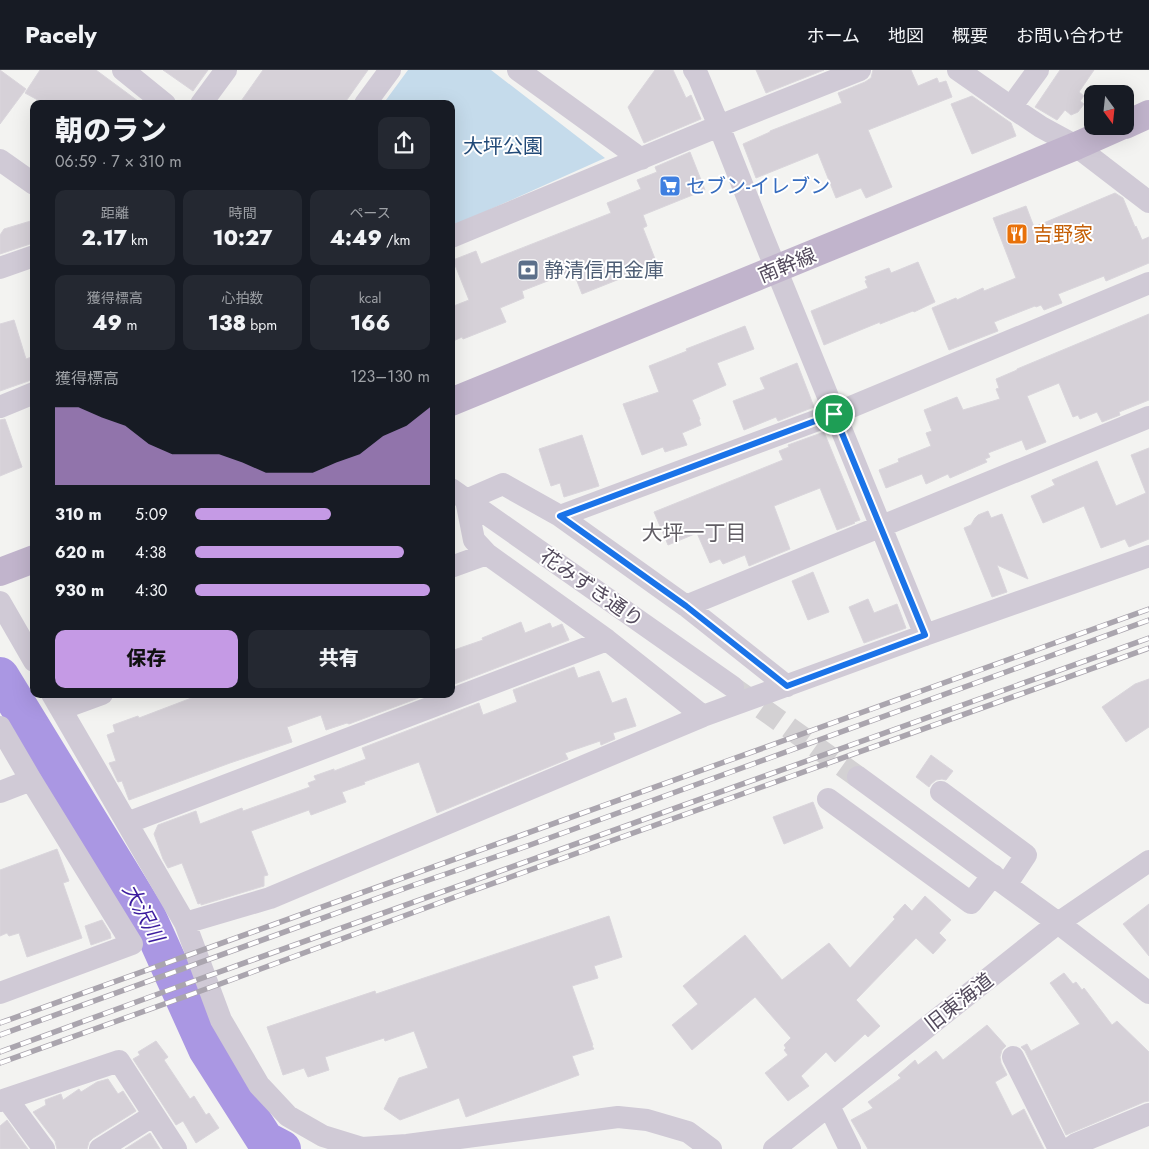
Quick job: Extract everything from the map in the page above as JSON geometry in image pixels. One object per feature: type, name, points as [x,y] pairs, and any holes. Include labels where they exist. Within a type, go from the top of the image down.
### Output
[{"type":"main road","points":[[1134,120],[1149,114]]},
{"type":"main road","name":"南幹線","points":[[455,400],[1101,135]]},
{"type":"main road","points":[[0,572],[30,561]]},
{"type":"street","points":[[123,70],[160,100]]},
{"type":"street","points":[[204,100],[226,70]]},
{"type":"street","points":[[368,100],[390,70]]},
{"type":"street","points":[[518,70],[641,159]]},
{"type":"street","points":[[694,70],[719,126],[925,635]]},
{"type":"street","points":[[455,235],[860,70]]},
{"type":"street","points":[[958,70],[1042,127],[1076,146],[1149,202]]},
{"type":"street","points":[[1011,107],[1038,70]]},
{"type":"street","points":[[0,160],[30,181]]},
{"type":"street","points":[[0,268],[30,257]]},
{"type":"street","points":[[560,516],[834,414],[1149,283]]},
{"type":"street","points":[[0,407],[30,395]]},
{"type":"street","points":[[686,606],[1149,417]]},
{"type":"street","points":[[703,716],[607,640],[487,554],[474,540],[458,494],[504,484],[560,516],[686,606],[787,686]]},
{"type":"street","name":"花みずき通り","points":[[458,494],[732,687]]},
{"type":"street","points":[[455,566],[487,554]]},
{"type":"street","points":[[185,923],[270,898],[703,716],[1149,556]]},
{"type":"street","points":[[0,602],[30,654]]},
{"type":"street","points":[[455,698],[607,640]]},
{"type":"street","points":[[76,698],[57,701],[185,923],[221,1020],[259,1085],[288,1116],[321,1142],[362,1148],[398,1146],[618,1117],[647,1120],[688,1132],[711,1149]]},
{"type":"street","points":[[127,823],[455,698]]},
{"type":"street","points":[[0,727],[132,944],[0,993]]},
{"type":"street","points":[[858,777],[1058,923],[1149,993]]},
{"type":"street","points":[[0,792],[31,780]]},
{"type":"street","points":[[828,799],[971,903],[1026,855],[941,792]]},
{"type":"street","name":"旧東海道","points":[[774,1149],[1058,923],[1149,861]]},
{"type":"street","points":[[1013,1057],[1059,1149]]},
{"type":"street","points":[[44,1149],[3,1100],[118,1061],[176,1149]]},
{"type":"street","points":[[828,1106],[850,1149]]},
{"type":"street","points":[[1069,1149],[1076,1144],[1149,1114]]},
{"type":"street","points":[[100,1149],[154,1115]]},
{"type":"green space","name":"大坪公園","points":[[408,70],[491,70],[605,158],[455,225],[455,100],[386,100]]},
{"type":"building","points":[[0,70],[26,89],[0,124]]},
{"type":"building","points":[[40,70],[96,70],[137,100],[38,100],[25,93]]},
{"type":"building","points":[[163,70],[208,70],[193,91]]},
{"type":"building","points":[[263,70],[368,70],[347,100],[242,100]]},
{"type":"building","points":[[655,70],[673,70],[686,98],[691,95],[701,119],[644,143],[628,107]]},
{"type":"building","points":[[756,70],[824,70],[766,93]]},
{"type":"building","points":[[873,70],[911,70],[918,86],[937,78],[939,83],[946,81],[952,97],[868,130],[892,187],[866,198],[861,188],[836,198],[818,153],[756,178],[743,144],[770,131],[842,103],[838,93],[865,82],[871,78]]},
{"type":"building","points":[[1060,70],[1094,70],[1079,92],[1084,96],[1080,101],[1084,104],[1078,112],[1071,115],[1065,110],[1057,120],[1035,107]]},
{"type":"building","points":[[972,96],[1011,123],[1016,136],[972,154],[951,104]]},
{"type":"building","points":[[690,152],[705,190],[643,215],[647,226],[643,228],[657,264],[582,294],[573,271],[522,291],[524,298],[500,308],[506,322],[463,339],[462,337],[455,340],[455,305],[469,300],[455,265],[455,259],[476,251],[481,264],[611,213],[607,203],[641,189],[637,180],[657,172],[655,167]]},
{"type":"building","points":[[1115,193],[1123,198],[1142,240],[1149,237],[1149,263],[1106,281],[1104,276],[1058,294],[1062,303],[1044,310],[1041,305],[1035,306],[994,322],[998,331],[949,350],[932,308],[956,298],[957,300],[983,288],[984,291],[1016,278],[993,218],[1026,206],[1034,227]]},
{"type":"building","points":[[30,221],[30,244],[0,254],[0,235],[4,229]]},
{"type":"building","points":[[918,262],[935,302],[914,312],[880,324],[880,322],[824,345],[811,311],[868,288],[865,277],[889,268],[891,273]]},
{"type":"building","points":[[1149,314],[1149,400],[1119,412],[1120,415],[1102,422],[1097,412],[1080,419],[1078,415],[1073,417],[1059,383],[1027,396],[1046,442],[1026,450],[1022,440],[988,453],[990,457],[985,459],[987,462],[950,478],[948,474],[926,484],[922,474],[886,488],[879,470],[899,462],[898,459],[931,446],[926,433],[932,431],[924,410],[957,397],[963,410],[1000,399],[996,389],[999,388],[996,379]]},
{"type":"building","points":[[14,320],[26,359],[30,358],[30,380],[0,391],[0,324]]},
{"type":"building","points":[[745,326],[754,349],[717,363],[726,385],[692,400],[701,425],[682,433],[687,445],[665,452],[663,447],[642,455],[623,404],[659,392],[649,366]]},
{"type":"building","points":[[797,363],[814,407],[778,421],[776,417],[744,430],[733,401],[765,389],[760,378]]},
{"type":"building","points":[[5,419],[22,467],[0,476],[0,420]]},
{"type":"building","points":[[824,432],[860,520],[837,530],[820,488],[774,506],[790,549],[749,566],[745,555],[723,564],[720,559],[710,563],[697,533],[668,545],[654,512],[783,460],[779,451],[789,447],[788,445]]},
{"type":"building","points":[[582,435],[599,486],[564,497],[560,483],[551,486],[539,449]]},
{"type":"building","points":[[1149,448],[1149,539],[1129,547],[1125,539],[1101,548],[1084,506],[1043,523],[1031,496],[1055,485],[1052,480],[1097,461],[1116,506],[1146,493],[1131,455]]},
{"type":"building","points":[[988,511],[991,518],[1002,514],[1028,579],[997,565],[1007,592],[992,597],[964,528],[971,525],[978,515]]},
{"type":"building","points":[[813,572],[829,612],[808,620],[792,581]]},
{"type":"building","points":[[868,599],[874,613],[897,604],[906,628],[864,643],[849,607]]},
{"type":"building","points":[[521,622],[525,633],[550,623],[552,628],[562,624],[569,640],[455,684],[455,650],[483,640],[482,638]]},
{"type":"building","points":[[574,667],[578,678],[599,671],[612,703],[626,698],[636,726],[613,733],[615,739],[601,745],[600,741],[565,753],[568,759],[437,813],[419,762],[364,782],[365,784],[342,792],[346,802],[311,815],[309,810],[251,831],[268,875],[264,876],[264,886],[201,905],[201,903],[198,904],[182,863],[168,868],[163,859],[154,834],[158,825],[196,811],[200,824],[242,808],[243,811],[310,787],[308,783],[316,780],[314,776],[366,759],[362,748],[479,703],[483,715],[517,702],[513,690]]},
{"type":"building","points":[[1149,679],[1149,727],[1126,742],[1102,707],[1135,684]]},
{"type":"building","points":[[192,698],[418,698],[349,724],[326,730],[321,715],[287,727],[292,742],[129,800],[122,781],[118,782],[109,763],[116,761],[107,735],[115,732],[113,725],[138,716],[139,718]]},
{"type":"building","points":[[931,755],[953,771],[946,780],[936,780],[929,787],[916,777]]},
{"type":"building","points":[[813,802],[823,828],[784,844],[773,817]]},
{"type":"building","points":[[57,849],[69,881],[63,883],[82,938],[27,957],[19,933],[9,936],[7,933],[0,936],[0,870]]},
{"type":"building","points":[[925,896],[951,920],[939,933],[946,940],[933,954],[916,938],[856,1000],[880,1026],[868,1037],[865,1034],[835,1062],[826,1052],[801,1076],[809,1086],[788,1101],[765,1073],[788,1055],[784,1050],[786,1048],[784,1045],[791,1038],[755,997],[692,1050],[672,1025],[698,1004],[683,986],[745,935],[782,980],[829,943],[850,968],[895,919],[893,917],[905,904],[912,911]]},
{"type":"building","points":[[1149,904],[1149,956],[1123,924]]},
{"type":"building","points":[[609,916],[622,957],[594,966],[598,978],[572,986],[594,1049],[572,1056],[579,1075],[466,1117],[459,1098],[400,1120],[384,1109],[399,1078],[428,1068],[414,1031],[385,1041],[384,1038],[325,1057],[329,1070],[308,1077],[304,1068],[283,1075],[267,1027],[375,991],[376,994]]},
{"type":"building","points":[[102,920],[111,938],[91,945],[85,926]]},
{"type":"building","points":[[1064,973],[1073,984],[1076,982],[1082,990],[1084,988],[1112,1025],[1117,1021],[1149,1052],[1149,1101],[1066,1135],[1025,1051],[1021,1047],[1027,1044],[1031,1051],[1080,1024],[1050,983]]},
{"type":"building","points":[[987,1025],[1006,1046],[1002,1050],[1000,1057],[1007,1075],[995,1082],[1012,1116],[1024,1109],[1044,1149],[868,1149],[851,1120],[873,1108],[868,1102],[901,1078],[898,1075],[915,1060],[918,1065],[936,1051],[943,1060]]},
{"type":"building","points":[[156,1041],[168,1057],[164,1060],[190,1099],[194,1096],[206,1115],[209,1113],[219,1128],[196,1143],[183,1121],[176,1125],[133,1059],[140,1055],[138,1052]]},
{"type":"building","points":[[108,1079],[118,1094],[123,1091],[136,1111],[93,1138],[89,1142],[87,1149],[57,1149],[55,1141],[33,1112],[46,1105],[45,1100],[61,1094],[63,1100],[79,1089],[81,1092],[97,1082]]},
{"type":"building","points":[[7,1120],[28,1149],[0,1149],[0,1126]]},
{"type":"building","points":[[150,1133],[160,1149],[125,1149]]},
{"type":"waterway","name":"大沢川","points":[[0,676],[147,916],[207,1049],[265,1140],[282,1149]]},
{"type":"tunnel","points":[[735,689],[858,777]]},
{"type":"railway","points":[[0,1023],[1149,609]]},
{"type":"railway","points":[[0,1035],[1149,620]]},
{"type":"railway","points":[[0,1052],[1149,638]]},
{"type":"railway","points":[[0,1063],[466,893],[1149,648]]},
{"type":"place","name":"セブン-イレブン","points":[[670,186]]},
{"type":"place","name":"吉野家","points":[[1017,234]]},
{"type":"place","name":"静清信用金庫","points":[[528,270]]},
{"type":"district","name":"大坪一丁目","points":[[694,533]]},
{"type":"route","points":[[834,414],[925,635],[787,686],[686,606],[560,516],[834,414]]}]
